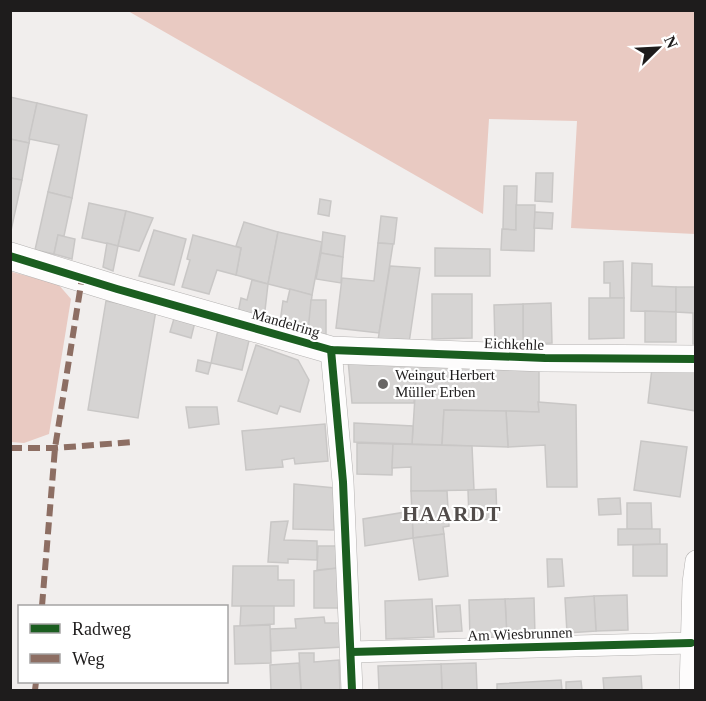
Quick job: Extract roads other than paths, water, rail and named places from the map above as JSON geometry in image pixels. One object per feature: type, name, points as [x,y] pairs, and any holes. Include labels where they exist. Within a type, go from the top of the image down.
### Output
[{"type":"street","name":"Mandelring","points":[[10,256],[331,350],[343,482],[352,690]]},
{"type":"street","name":"Eichkehle","points":[[331,350],[545,358],[696,359]]},
{"type":"street","points":[[690,690],[696,561]]},
{"type":"street","name":"Am Wiesbrunnen","points":[[351,652],[691,643]]},
{"type":"place","name":"Weingut Herbert Müller Erben","points":[[383,384]]},
{"type":"district","name":"HAARDT","points":[[452,514]]}]
